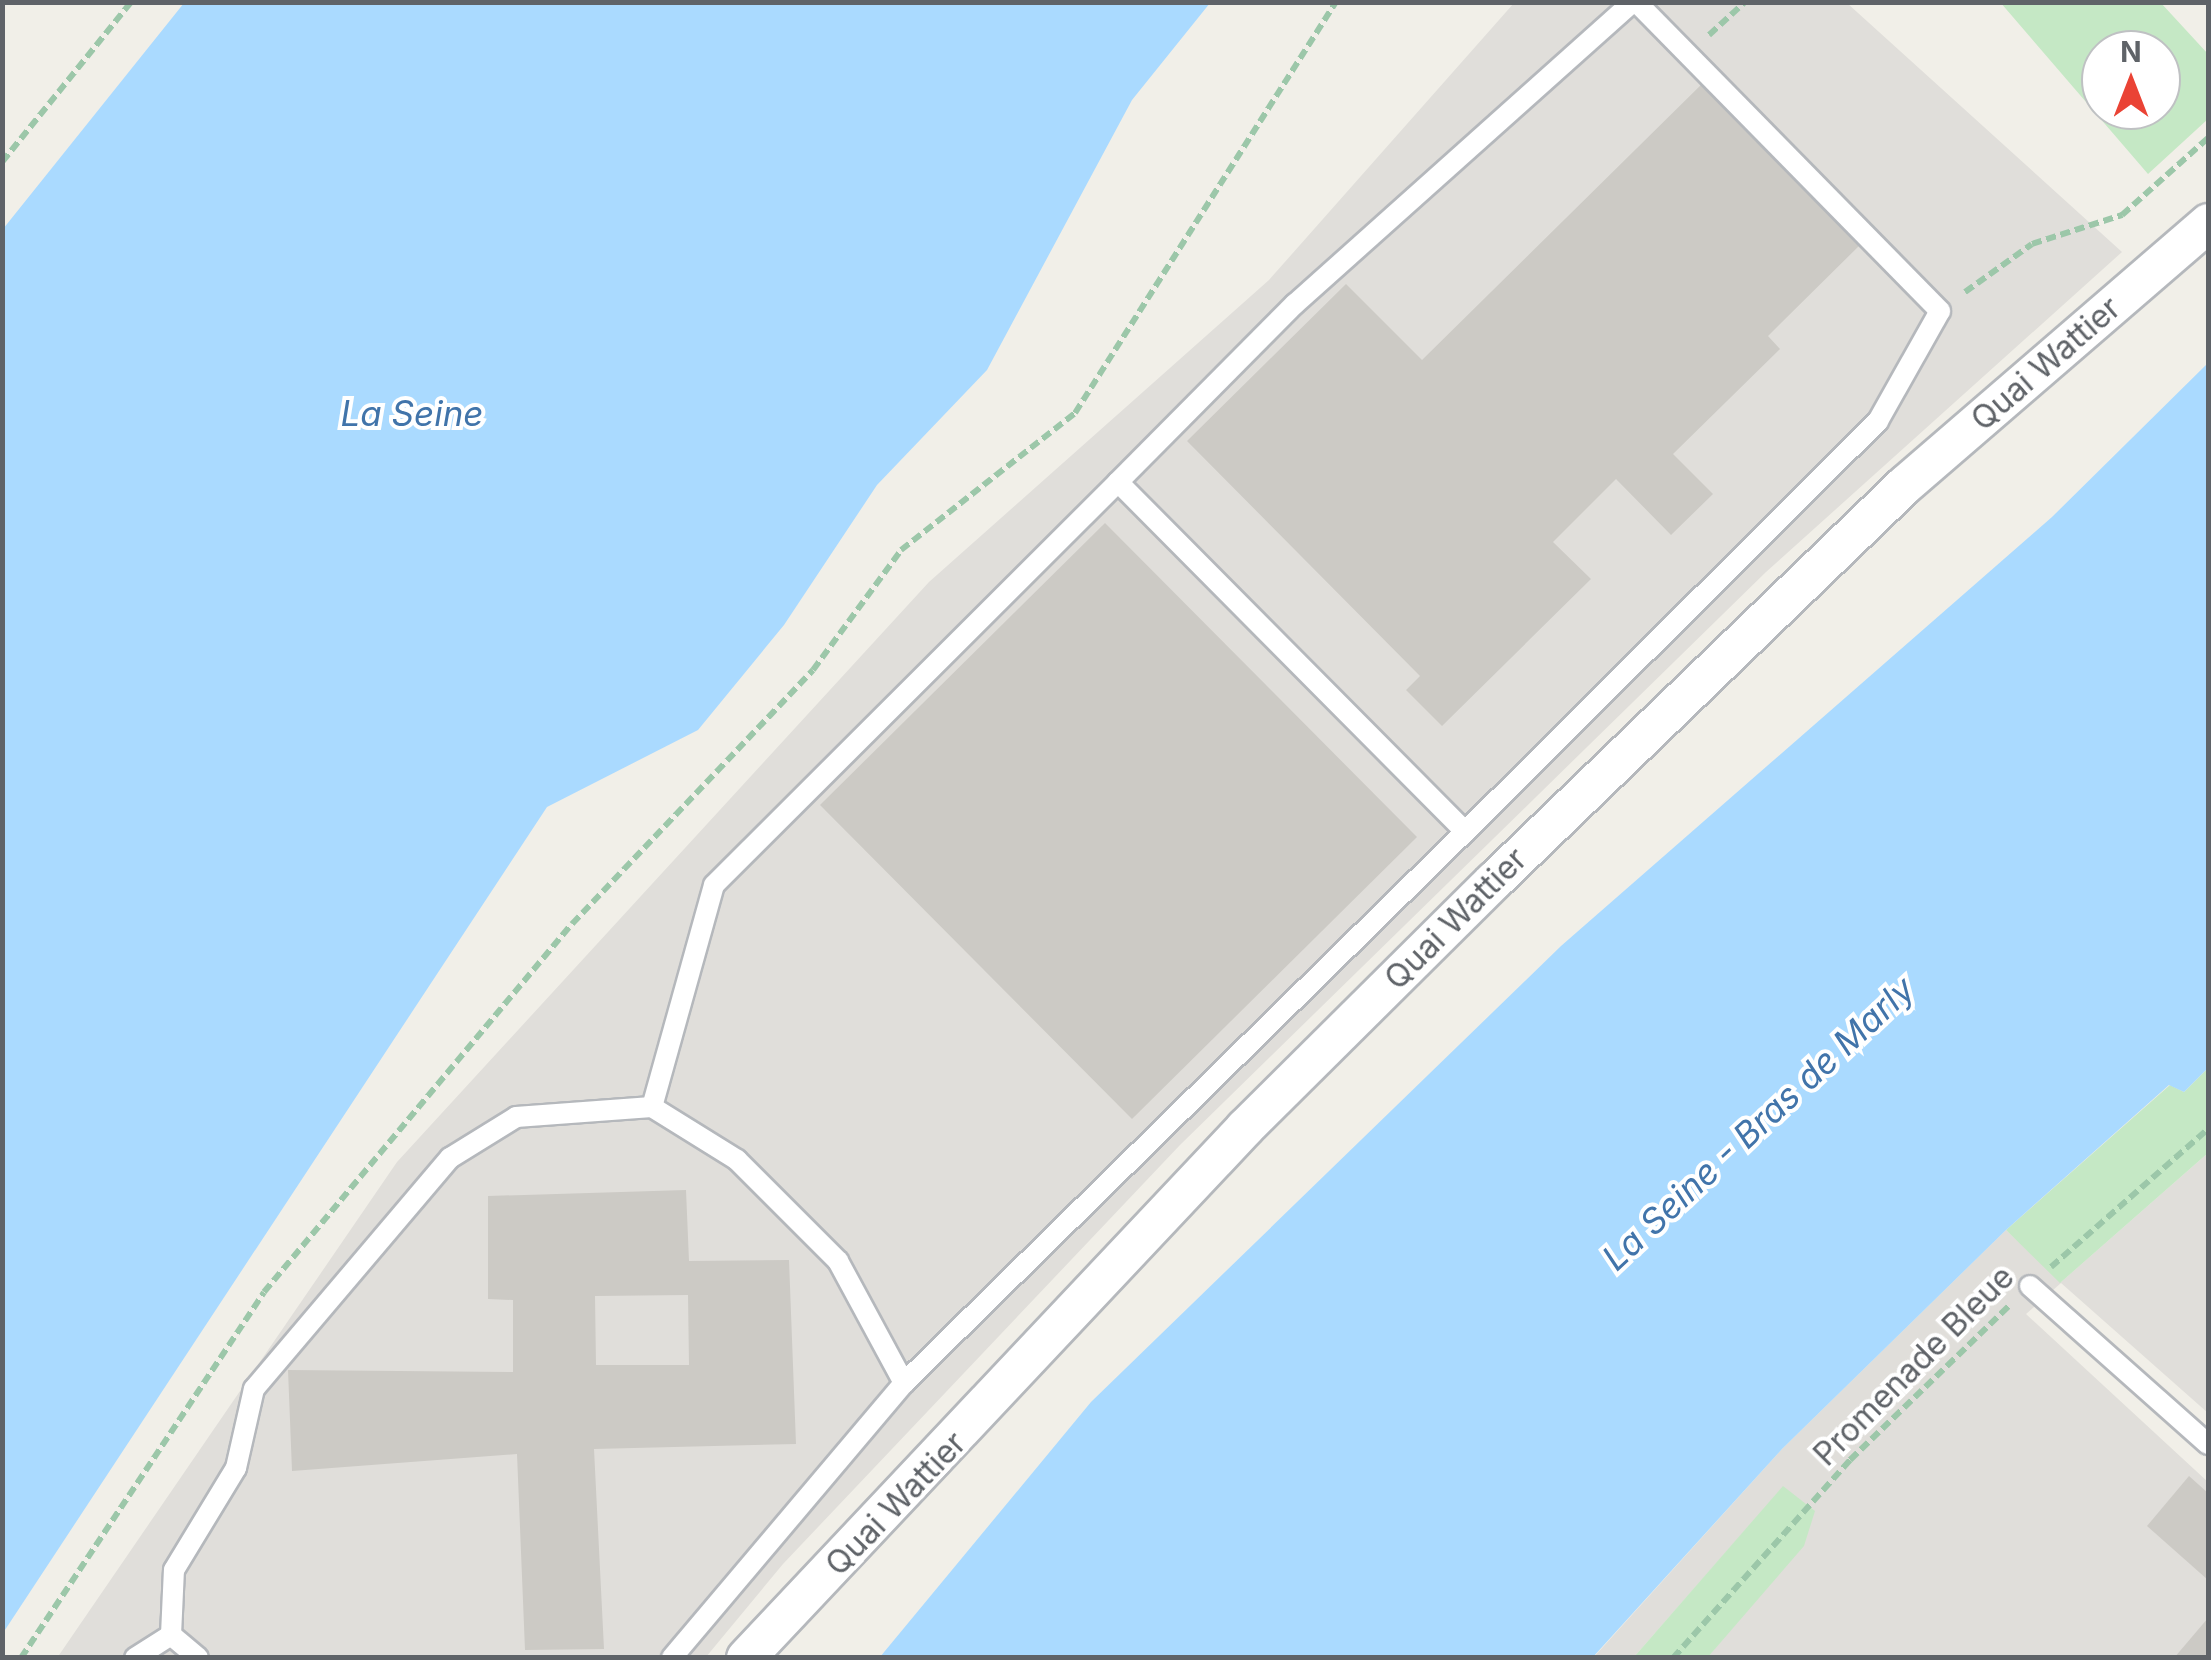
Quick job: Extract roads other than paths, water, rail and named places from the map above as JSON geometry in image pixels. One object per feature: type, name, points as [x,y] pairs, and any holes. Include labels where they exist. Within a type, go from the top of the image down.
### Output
[{"type":"street","name":"Quai Wattier","points":[[746,1658],[1246,1127],[1494,881],[1905,486],[2208,223]]},
{"type":"lane","points":[[652,1107],[714,885],[1295,304],[1635,2],[1940,311],[1878,420],[904,1383],[672,1658]]},
{"type":"lane","points":[[1118,482],[1465,832]]},
{"type":"lane","points":[[170,1635],[174,1570],[236,1468],[254,1389],[450,1158],[516,1117],[652,1107],[736,1160],[838,1261],[904,1383]]},
{"type":"lane","points":[[2030,1286],[2208,1444]]},
{"type":"lane","points":[[135,1658],[170,1635]]},
{"type":"lane","points":[[170,1635],[198,1658]]},
{"type":"water","name":"La Seine","points":[[184,3],[1210,3],[1132,100],[987,370],[877,485],[784,625],[698,730],[547,807],[3,1633],[3,229]]},
{"type":"water","name":"La Seine - Bras de Marly","points":[[2208,363],[2208,1068],[2184,1092],[2169,1085],[2006,1230],[1782,1449],[1593,1657],[880,1657],[1091,1402],[1561,946],[2052,517]]}]
